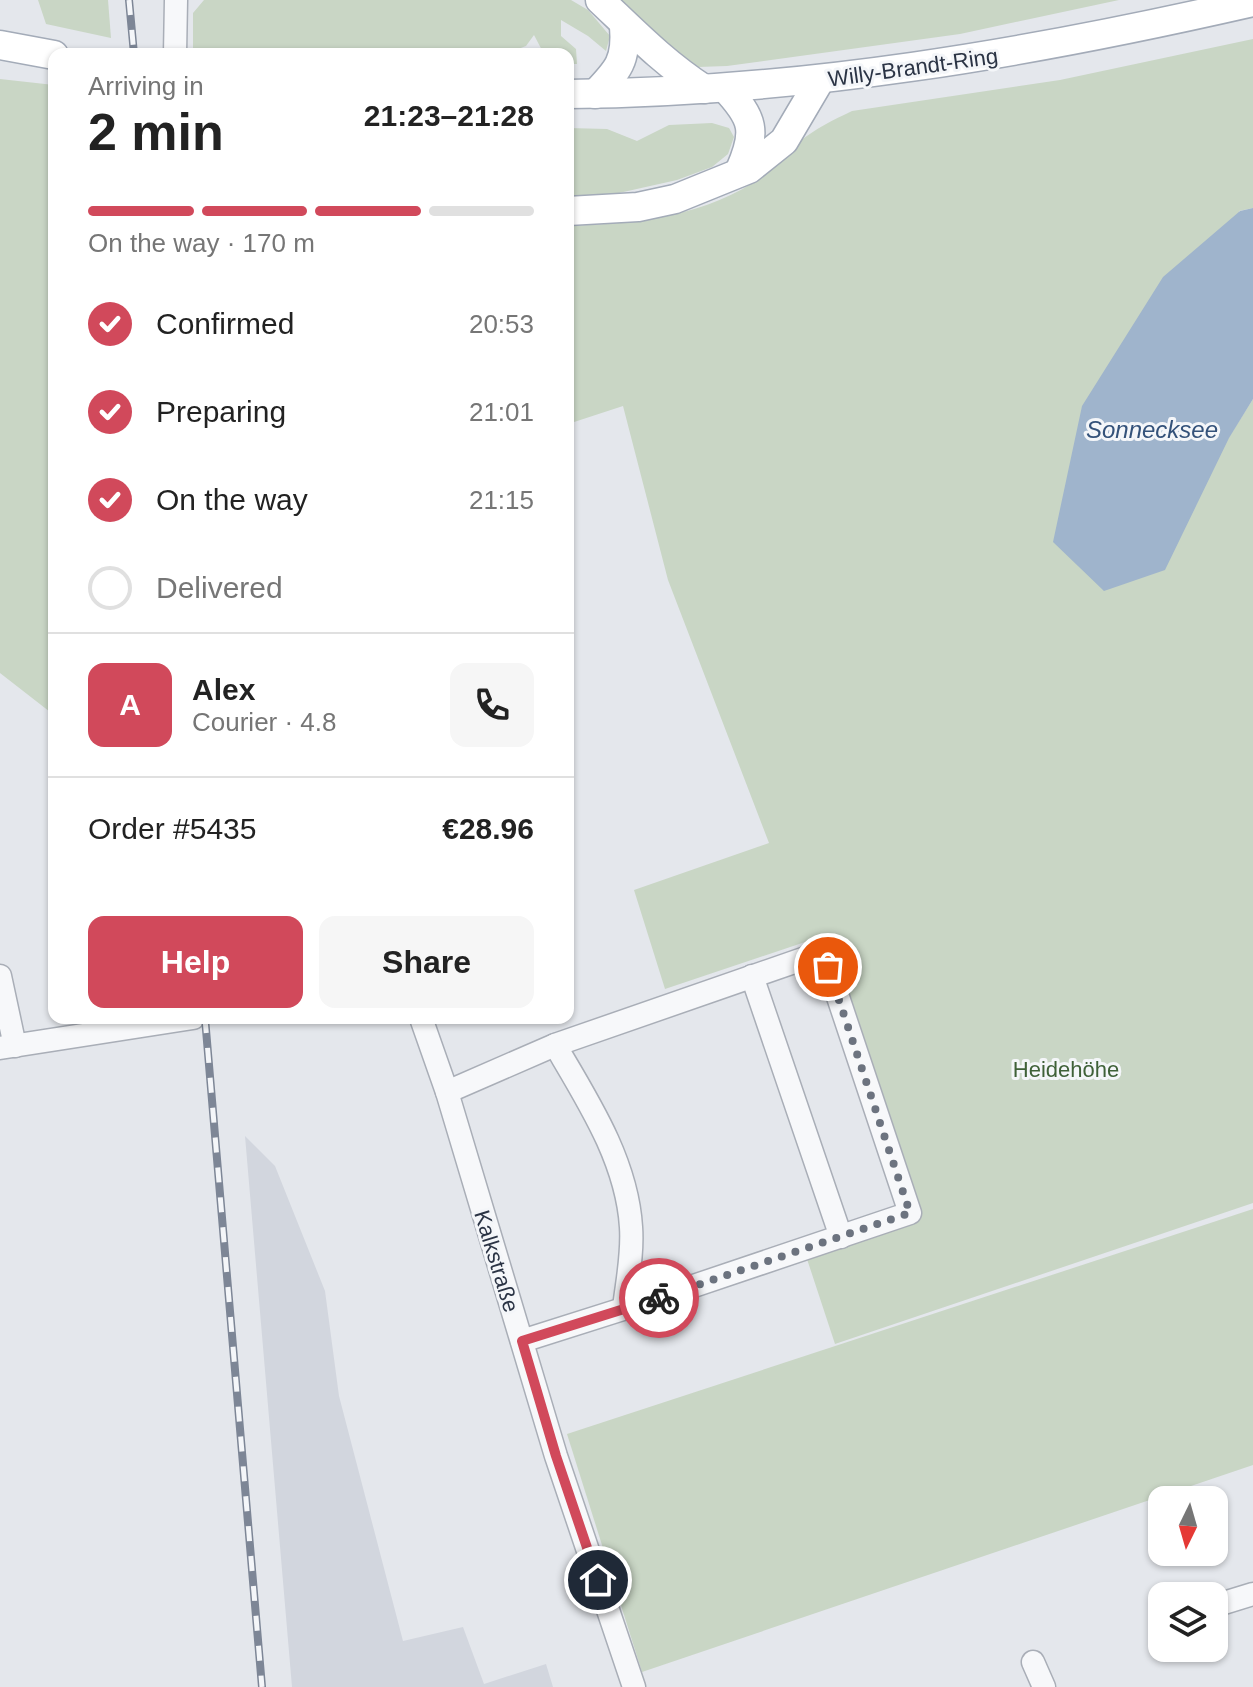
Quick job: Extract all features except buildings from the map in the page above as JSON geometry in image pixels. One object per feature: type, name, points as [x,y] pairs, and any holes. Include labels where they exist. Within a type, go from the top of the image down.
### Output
[{"type":"main road","points":[[600,0],[624,26],[676,71],[715,89],[744,108],[750,124],[751,141],[740,170]]},
{"type":"main road","name":"Willy-Brandt-Ring","points":[[581,94],[715,89],[820,80],[989,57],[1076,42],[1253,2]]},
{"type":"main road","points":[[581,94],[613,74],[624,57],[624,26]]},
{"type":"main road","points":[[4,42],[48,53]]},
{"type":"main road","points":[[574,211],[638,207],[675,199],[706,188],[740,170],[749,169],[784,141],[820,80]]},
{"type":"street","points":[[175,48],[176,0]]},
{"type":"street","points":[[447,1092],[555,1045],[823,952],[910,1213],[522,1341]]},
{"type":"street","points":[[0,976],[8,1047],[152,1024]]},
{"type":"street","points":[[752,976],[841,1237]]},
{"type":"street","name":"Kalkstraße","points":[[423,1024],[447,1092],[556,1456],[634,1687]]},
{"type":"street","points":[[555,1045],[595,1114],[622,1179],[631,1227],[624,1308]]},
{"type":"street","points":[[1228,1602],[1253,1594]]},
{"type":"street","points":[[1033,1662],[1044,1687]]},
{"type":"shaded area","points":[[245,1136],[275,1166],[325,1291],[339,1396],[403,1641],[463,1627],[484,1684],[546,1664],[553,1687],[292,1687]]},
{"type":"green space","points":[[38,0],[108,0],[111,38],[46,24]]},
{"type":"green space","points":[[204,0],[571,0],[588,10],[610,36],[606,51],[561,20],[561,36],[576,49],[577,64],[574,64],[574,48],[541,48],[534,35],[521,48],[193,48],[193,13]]},
{"type":"green space","points":[[615,0],[1119,0],[960,34],[727,66],[698,67],[677,60]]},
{"type":"green space","name":"Heidehöhe","points":[[1253,39],[1253,208],[1239,211],[1229,437],[1253,399],[1253,1203],[835,1344],[806,1256],[917,1216],[823,936],[665,989],[634,890],[769,843],[668,580],[623,406],[574,422],[574,226],[646,220],[723,199],[768,172],[811,133],[852,111],[1060,80]]},
{"type":"green space","points":[[0,79],[48,84],[48,710],[0,673]]},
{"type":"green space","points":[[712,123],[729,128],[734,137],[728,154],[712,167],[677,180],[610,195],[574,196],[574,128],[607,129],[637,141],[669,125]]},
{"type":"green space","points":[[1253,1209],[1253,1465],[1191,1486],[1148,1486],[1148,1501],[642,1672],[567,1434]]},
{"type":"water","name":"Sonnecksee","points":[[1253,208],[1253,399],[1229,438],[1165,570],[1104,591],[1053,542],[1082,406],[1163,277],[1240,211]]},
{"type":"railway","points":[[129,0],[133,48]]},
{"type":"railway","points":[[206,1024],[262,1687]]},
{"type":"way so far","points":[[659,1298],[910,1213],[828,967]]},
{"type":"route","points":[[598,1580],[556,1456],[522,1341],[659,1298]]}]
